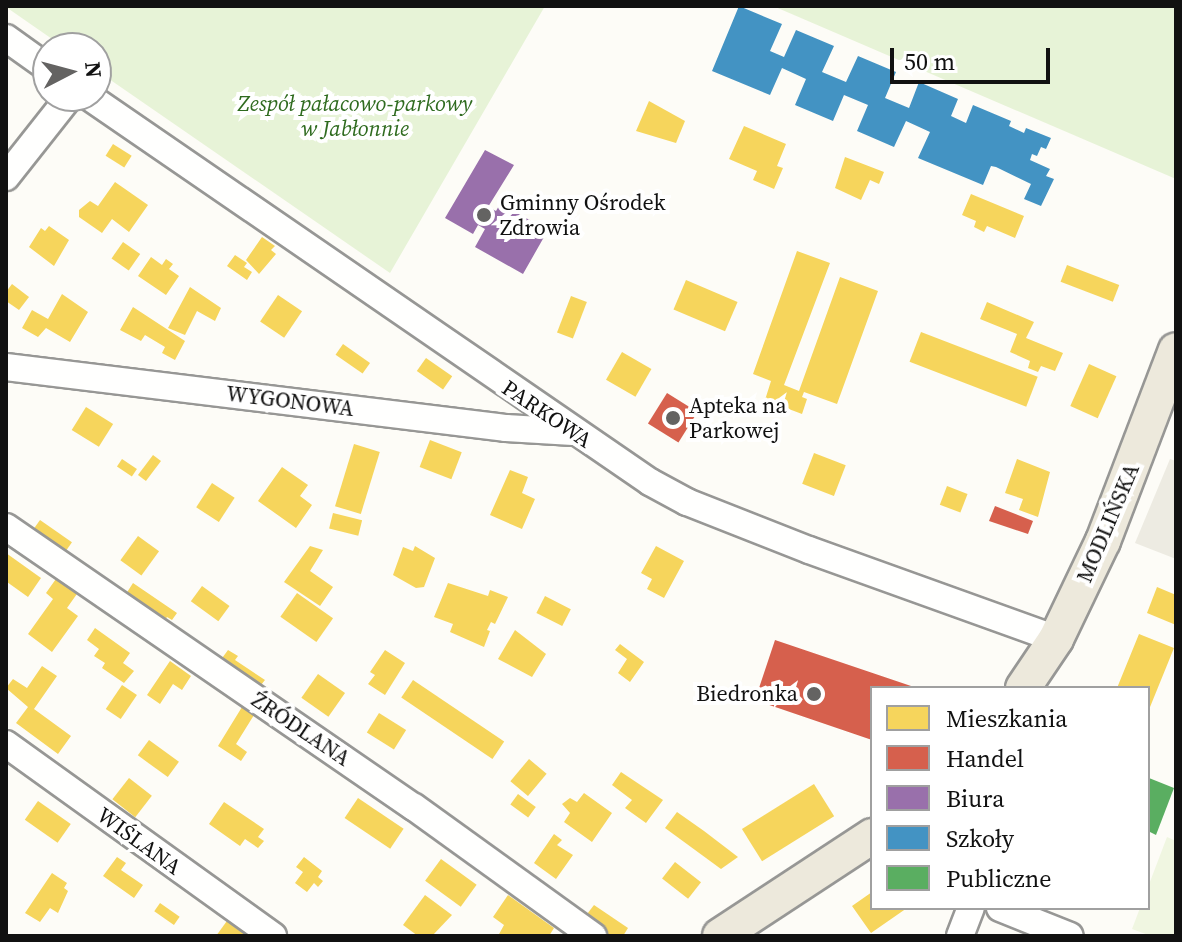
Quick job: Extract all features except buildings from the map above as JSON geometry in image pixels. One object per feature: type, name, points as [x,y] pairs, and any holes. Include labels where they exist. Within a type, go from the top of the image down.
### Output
[{"type":"main road","name":"MODLIŃSKA","points":[[1024,686],[1056,639],[1103,541],[1176,350]]},
{"type":"main road","points":[[720,936],[870,837]]},
{"type":"street","points":[[6,38],[32,57]]},
{"type":"street","points":[[6,177],[57,112]]},
{"type":"street","name":"PARKOWA","points":[[111,112],[573,432],[687,502],[809,550],[1056,639]]},
{"type":"street","name":"WYGONOWA","points":[[6,367],[506,428],[573,432]]},
{"type":"street","name":"ŹRÓDLANA","points":[[6,527],[414,807],[593,936]]},
{"type":"street","name":"WIŚLANA","points":[[6,744],[273,936]]},
{"type":"street","points":[[960,936],[970,910]]},
{"type":"street","points":[[1005,910],[1070,936]]},
{"type":"green space","name":"Zespół pałacowo-parkowy w Jabłonnie","points":[[545,6],[390,273],[112,81],[112,32],[42,32],[6,7]]},
{"type":"green space","points":[[773,6],[1176,6],[1176,179]]},
{"type":"green space","points":[[1167,837],[1176,841],[1176,936],[1151,936],[1132,929],[1139,910],[1150,910],[1150,882]]},
{"type":"shaded area","points":[[1170,459],[1176,461],[1176,559],[1135,543]]},
{"type":"place","name":"Gminny Ośrodek Zdrowia","points":[[484,215]]},
{"type":"place","name":"Apteka na Parkowej","points":[[673,418]]},
{"type":"place","name":"Biedronka","points":[[814,694]]}]
